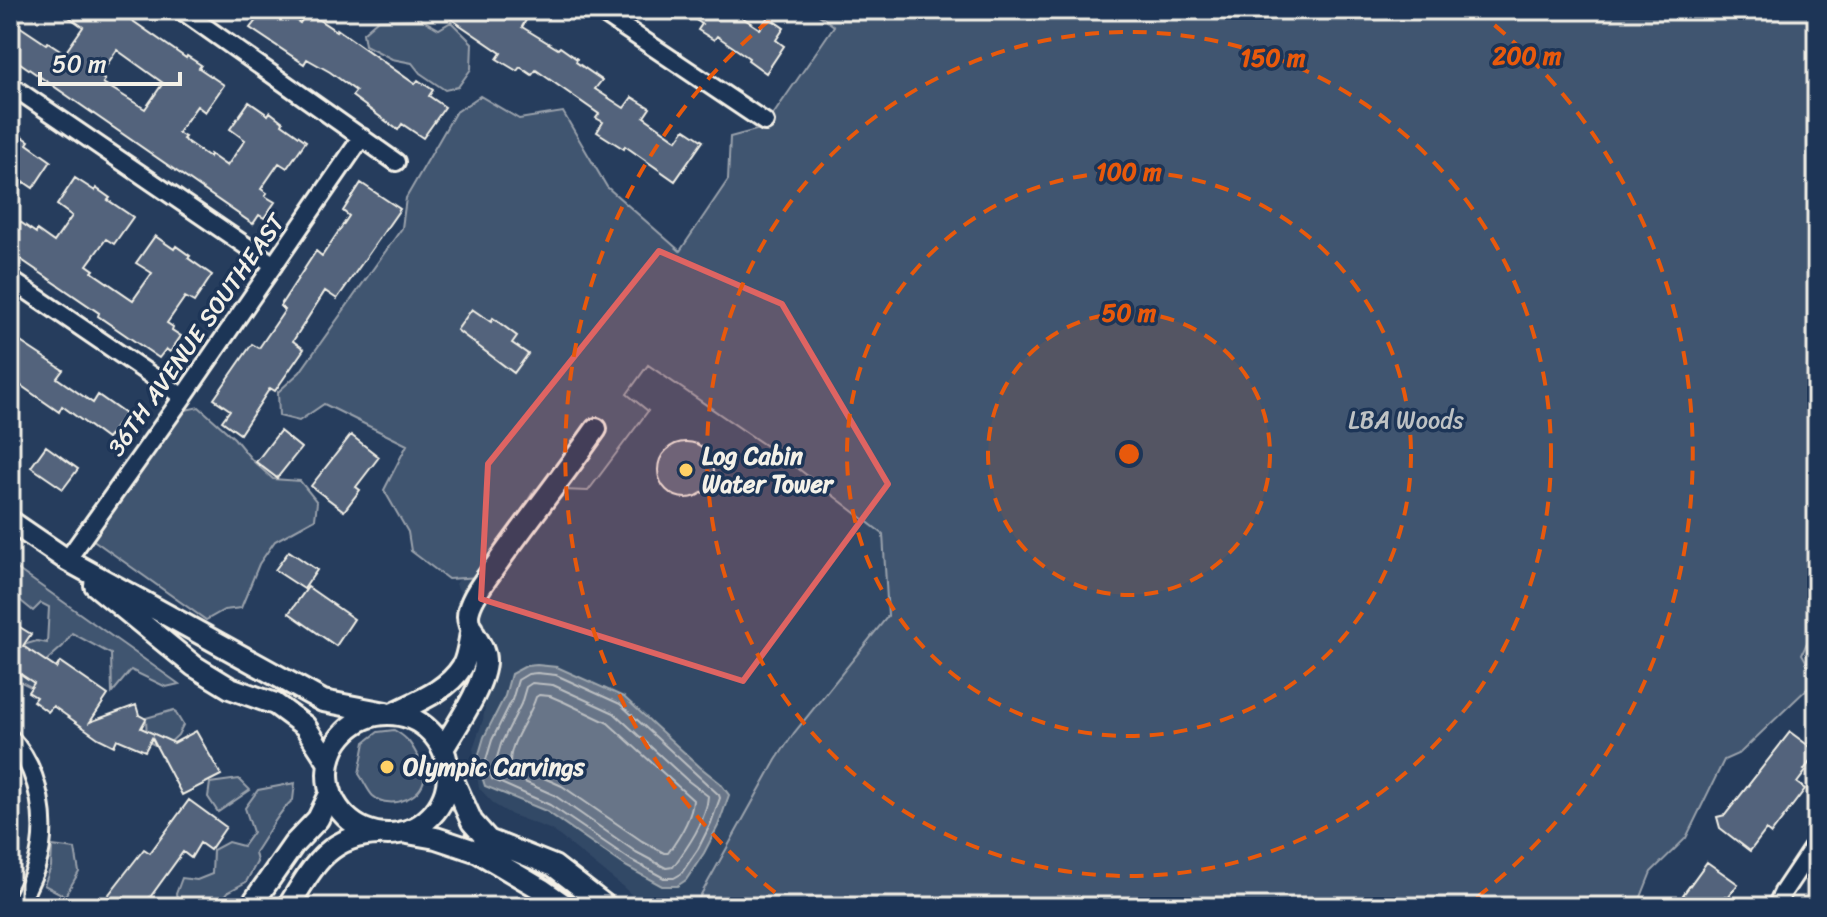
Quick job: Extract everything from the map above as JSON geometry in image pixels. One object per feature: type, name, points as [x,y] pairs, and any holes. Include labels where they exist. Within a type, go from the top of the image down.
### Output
[{"type":"street","points":[[181,10],[396,162]]},
{"type":"street","points":[[598,10],[765,122]]},
{"type":"street","points":[[10,85],[274,265]]},
{"type":"street","name":"36TH AVENUE SOUTHEAST","points":[[67,560],[362,137]]},
{"type":"street","points":[[10,279],[183,397]]},
{"type":"street","points":[[288,907],[313,868],[332,847],[364,834],[396,833],[418,826],[441,802],[447,785],[446,759],[482,679],[486,659],[467,614],[485,582],[596,429]]},
{"type":"street","points":[[10,521],[67,560],[323,701],[414,719],[436,737],[472,822],[488,840],[554,866],[607,907]]},
{"type":"street","points":[[67,560],[194,666],[230,688],[275,704],[305,726],[329,763]]},
{"type":"street","points":[[472,629],[463,665],[449,682],[389,714],[368,717],[352,726],[339,739],[329,763],[331,792],[339,809],[353,823],[371,832],[436,838],[478,852],[567,907]]},
{"type":"street","points":[[10,738],[22,751],[36,786],[41,809],[42,833],[36,866],[18,907]]},
{"type":"street","points":[[250,907],[294,844],[318,819],[331,792]]},
{"type":"street","points":[[1776,907],[1817,841]]},
{"type":"highlighted area","points":[[659,251],[782,304],[888,484],[743,681],[481,599],[488,464]]},
{"type":"shaded area","points":[[624,337],[940,551],[698,907],[645,907],[552,830],[495,805],[479,788],[473,748],[483,720],[492,660],[456,584]]},
{"type":"green space","name":"LBA Woods","points":[[812,10],[1817,10],[1817,636],[1810,636],[1802,654],[1813,673],[1811,685],[1740,753],[1724,760],[1686,838],[1651,872],[1639,902],[1627,907],[694,907],[794,733],[888,616],[883,534],[791,463],[648,365],[627,394],[648,411],[588,491],[535,489],[480,577],[448,579],[411,551],[408,532],[384,490],[407,445],[324,404],[299,421],[279,416],[278,392],[300,372],[402,228],[406,198],[455,113],[480,96],[519,119],[563,112],[607,187],[680,251],[728,180],[730,137],[764,128],[834,26]]},
{"type":"green space","points":[[421,19],[439,29],[451,22],[472,43],[471,69],[458,87],[445,90],[420,73],[412,63],[392,59],[365,45],[363,33],[378,20]]},
{"type":"green space","points":[[199,407],[273,479],[300,481],[317,502],[315,519],[275,541],[259,564],[241,608],[224,610],[206,620],[85,534],[172,413]]},
{"type":"green space","points":[[10,564],[179,684],[166,687],[131,670],[112,693],[111,654],[72,633],[45,662],[43,682],[31,687],[17,680],[23,645],[37,641],[47,643],[49,607],[41,603],[33,611],[10,592]]},
{"type":"green space","points":[[174,710],[183,725],[178,735],[163,749],[147,741],[146,718]]},
{"type":"green space","points":[[394,730],[405,737],[414,749],[423,766],[424,780],[421,788],[407,799],[381,801],[373,796],[359,774],[365,742],[378,732]]},
{"type":"green space","points":[[239,779],[250,790],[218,812],[208,797],[210,783]]},
{"type":"green space","points":[[295,783],[293,800],[255,852],[257,862],[246,882],[228,892],[217,907],[181,907],[176,894],[182,878],[197,880],[212,874],[213,850],[228,842],[243,846],[253,832],[245,808],[258,790]]},
{"type":"green space","points":[[52,846],[75,849],[79,872],[65,896],[44,885],[51,867]]},
{"type":"water","points":[[526,666],[557,667],[624,697],[720,783],[729,795],[704,853],[686,880],[677,886],[662,886],[627,867],[546,811],[485,786],[477,761],[484,737],[505,696],[511,674]]},
{"type":"building","points":[[59,10],[117,10],[201,65],[199,68],[224,85],[205,112],[197,106],[178,133],[209,157],[210,154],[227,166],[245,140],[230,129],[249,102],[268,115],[270,112],[306,141],[287,168],[279,163],[261,189],[267,193],[265,196],[275,202],[264,218],[259,215],[253,224],[10,56],[10,20],[65,53],[83,27]],"holes":[[[117,50],[163,83],[145,109],[103,83],[105,80],[99,76]]]},
{"type":"building","points":[[243,10],[281,10],[300,23],[307,12],[337,29],[415,84],[418,80],[433,90],[429,96],[445,107],[423,138],[402,124],[398,130],[352,96],[356,91],[330,72],[307,59],[304,64],[250,28],[257,19]]},
{"type":"building","points":[[438,10],[493,10],[505,18],[510,10],[526,20],[522,27],[558,49],[560,47],[602,80],[595,89],[624,108],[632,97],[650,108],[644,117],[677,140],[685,129],[703,141],[675,181],[625,146],[624,149],[597,132],[603,122],[596,118],[599,114],[536,70],[532,75],[520,67],[517,71],[497,59],[501,53]]},
{"type":"building","points":[[680,10],[731,10],[760,29],[768,17],[784,28],[776,40],[784,46],[766,73],[717,36],[714,40],[698,30],[702,24]]},
{"type":"building","points":[[10,128],[51,161],[33,188],[24,182],[10,202]]},
{"type":"building","points":[[75,178],[95,191],[96,188],[133,217],[114,244],[106,239],[87,265],[94,270],[92,272],[133,300],[152,273],[136,263],[155,236],[174,249],[176,246],[212,275],[194,302],[185,297],[167,323],[181,336],[170,352],[166,349],[159,358],[10,252],[10,215],[54,242],[72,216],[57,205]]},
{"type":"building","points":[[361,183],[400,209],[337,299],[325,291],[293,341],[304,349],[275,391],[270,388],[240,434],[222,421],[230,410],[214,399],[252,344],[259,348],[285,310],[280,306],[316,251],[322,256],[349,216],[343,211]]},
{"type":"building","points":[[472,309],[491,322],[493,318],[517,336],[512,343],[528,354],[514,373],[457,330]]},
{"type":"building","points":[[10,335],[63,370],[57,378],[93,403],[98,395],[125,414],[107,439],[62,406],[59,412],[10,378]]},
{"type":"building","points":[[280,431],[301,448],[277,478],[256,462]]},
{"type":"building","points":[[351,435],[379,457],[356,487],[360,490],[344,511],[311,486]]},
{"type":"building","name":"Log Cabin Water Tower","points":[[686,442],[706,450],[714,470],[706,490],[686,498],[666,490],[658,470],[666,450]]},
{"type":"building","points":[[46,446],[78,469],[63,489],[31,467]]},
{"type":"building","points":[[289,551],[317,570],[304,589],[275,570]]},
{"type":"building","points":[[308,587],[354,619],[336,646],[289,613]]},
{"type":"building","points":[[10,621],[31,634],[23,646],[56,668],[60,662],[108,695],[90,722],[136,705],[139,715],[146,719],[141,728],[174,743],[196,731],[221,775],[182,795],[152,738],[145,751],[117,739],[114,746],[53,706],[48,712],[33,701],[36,697],[28,692],[34,683],[10,667]]},
{"type":"building","points":[[1790,732],[1817,752],[1797,783],[1805,789],[1771,834],[1766,830],[1750,851],[1720,828],[1717,817],[1725,815]]},
{"type":"building","points":[[189,800],[226,827],[210,850],[200,843],[191,858],[183,852],[143,907],[99,907],[144,849],[150,853]]},
{"type":"building","points":[[1707,862],[1738,884],[1728,897],[1714,907],[1677,907],[1683,895]]},
{"type":"place","name":"Log Cabin Water Tower","points":[[686,470]]},
{"type":"place","name":"Olympic Carvings","points":[[387,767]]}]
